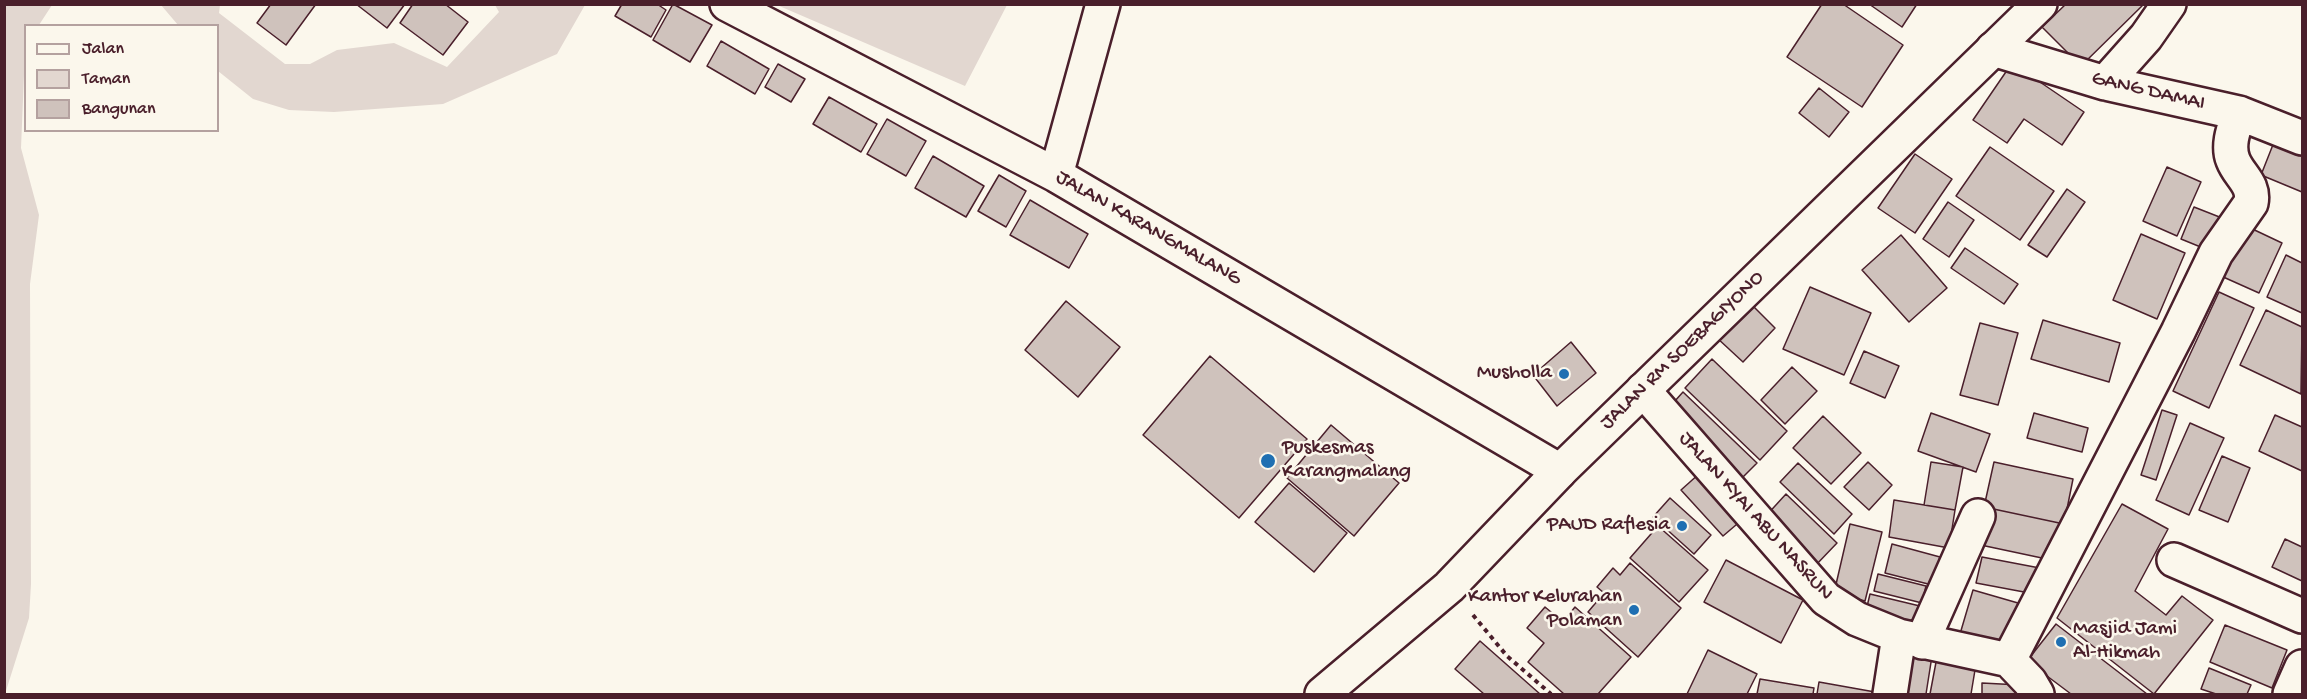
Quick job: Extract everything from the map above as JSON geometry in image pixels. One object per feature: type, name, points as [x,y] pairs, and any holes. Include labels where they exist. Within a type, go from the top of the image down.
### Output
[{"type":"street","name":"JALAN KARANGMALANG","points":[[727,4],[1056,175],[1560,471]]},
{"type":"street","points":[[1056,175],[1103,4]]},
{"type":"street","name":"JALAN RM SOEBAGIYONO","points":[[1322,694],[1449,587],[1560,471],[2040,4]]},
{"type":"street","points":[[2105,83],[2146,37],[2169,4]]},
{"type":"street","name":"GANG DAMAI","points":[[1993,49],[2105,83],[2239,113],[2302,138]]},
{"type":"street","points":[[2037,694],[2030,682],[2009,660],[2168,352],[2216,252],[2251,203],[2249,185],[2234,161],[2231,149],[2239,113]]},
{"type":"street","name":"JALAN KYAI ABU NASRUN","points":[[1643,390],[1826,599],[1857,619],[1910,639],[2009,660]]},
{"type":"street","points":[[1890,694],[1910,639],[1978,516]]},
{"type":"street","points":[[2174,560],[2302,616]]},
{"type":"street","points":[[2290,694],[2302,667]]},
{"type":"path","points":[[1449,587],[1507,656],[1551,694]]},
{"type":"green space","points":[[4,5],[52,5],[40,24],[24,24],[21,148],[39,215],[30,284],[31,584],[29,618],[5,694]]},
{"type":"green space","points":[[161,5],[220,5],[219,13],[285,64],[310,64],[337,50],[394,43],[447,67],[499,12],[495,5],[585,5],[557,54],[443,104],[334,112],[289,110],[253,99],[219,72],[219,24],[177,24]]},
{"type":"green space","points":[[777,5],[1007,5],[965,86]]},
{"type":"building","points":[[271,4],[316,4],[286,45],[257,23]]},
{"type":"building","points":[[356,4],[405,4],[387,28]]},
{"type":"building","points":[[413,4],[445,4],[468,22],[443,55],[400,23]]},
{"type":"building","points":[[622,4],[657,4],[666,10],[651,37],[615,16]]},
{"type":"building","points":[[673,4],[712,25],[690,62],[653,40]]},
{"type":"building","points":[[1822,4],[1843,4],[1903,45],[1862,107],[1787,57]]},
{"type":"building","points":[[1869,4],[1917,4],[1902,27]]},
{"type":"building","points":[[2066,4],[2144,4],[2081,66],[2042,27]]},
{"type":"building","points":[[721,41],[769,69],[755,94],[707,66]]},
{"type":"building","points":[[2012,63],[2084,112],[2062,145],[2024,119],[2007,143],[1973,120]]},
{"type":"building","points":[[778,64],[805,79],[791,102],[765,87]]},
{"type":"building","points":[[1819,88],[1849,112],[1829,137],[1799,113]]},
{"type":"building","points":[[829,97],[877,124],[861,152],[813,124]]},
{"type":"building","points":[[887,119],[926,141],[906,176],[867,154]]},
{"type":"building","points":[[2278,132],[2302,142],[2302,192],[2261,175]]},
{"type":"building","points":[[1990,147],[2054,191],[2020,240],[1956,196]]},
{"type":"building","points":[[1915,154],[1952,179],[1915,233],[1878,208]]},
{"type":"building","points":[[933,156],[984,186],[966,217],[915,188]]},
{"type":"building","points":[[2167,167],[2201,182],[2177,236],[2143,221]]},
{"type":"building","points":[[999,175],[1026,191],[1006,227],[978,211]]},
{"type":"building","points":[[2067,189],[2085,202],[2047,257],[2028,245]]},
{"type":"building","points":[[1030,200],[1088,234],[1069,268],[1010,235]]},
{"type":"building","points":[[1948,202],[1974,220],[1949,257],[1923,239]]},
{"type":"building","points":[[2194,207],[2222,218],[2208,250],[2181,239]]},
{"type":"building","points":[[2244,225],[2282,243],[2259,293],[2221,276]]},
{"type":"building","points":[[2141,234],[2185,253],[2157,319],[2113,300]]},
{"type":"building","points":[[1901,235],[1947,288],[1909,322],[1862,270]]},
{"type":"building","points":[[1965,248],[2018,284],[2004,304],[1951,268]]},
{"type":"building","points":[[2286,255],[2302,263],[2302,313],[2267,297]]},
{"type":"building","points":[[1810,287],[1871,313],[1844,375],[1783,349]]},
{"type":"building","points":[[2219,292],[2254,308],[2209,408],[2173,391]]},
{"type":"building","points":[[1066,301],[1120,347],[1078,397],[1025,350]]},
{"type":"building","points":[[1749,302],[1775,328],[1743,362],[1716,337]]},
{"type":"building","points":[[2266,310],[2302,327],[2301,394],[2240,365]]},
{"type":"building","points":[[2043,320],[2120,343],[2109,382],[2031,359]]},
{"type":"building","points":[[1980,323],[2018,333],[1998,405],[1960,395]]},
{"type":"building","name":"Musholla","points":[[1571,342],[1596,373],[1557,406],[1533,375]]},
{"type":"building","points":[[1864,351],[1899,366],[1885,398],[1850,383]]},
{"type":"building","points":[[1210,356],[1307,439],[1239,518],[1143,435]]},
{"type":"building","points":[[1712,359],[1787,431],[1760,460],[1685,388]]},
{"type":"building","points":[[1792,367],[1817,391],[1785,424],[1761,400]]},
{"type":"building","points":[[1683,392],[1757,463],[1738,482],[1665,412]]},
{"type":"building","points":[[2162,410],[2177,415],[2156,480],[2141,475]]},
{"type":"building","points":[[1931,413],[1990,434],[1976,472],[1918,451]]},
{"type":"building","points":[[2034,413],[2088,428],[2082,452],[2027,438]]},
{"type":"building","points":[[2275,415],[2302,427],[2302,471],[2259,451]]},
{"type":"building","points":[[1823,416],[1861,453],[1831,484],[1793,448]]},
{"type":"building","points":[[2190,423],[2224,438],[2189,515],[2156,500]]},
{"type":"building","points":[[1331,425],[1399,483],[1354,536],[1287,478]]},
{"type":"building","points":[[2222,456],[2250,468],[2228,522],[2199,510]]},
{"type":"building","points":[[1868,462],[1892,485],[1869,510],[1844,487]]},
{"type":"building","points":[[1931,462],[1963,467],[1955,510],[1924,505]]},
{"type":"building","points":[[1994,462],[2073,479],[2064,524],[1984,507]]},
{"type":"building","points":[[1798,463],[1852,514],[1834,534],[1780,482]]},
{"type":"building","points":[[1700,473],[1743,519],[1723,536],[1681,490]]},
{"type":"building","points":[[1289,483],[1347,533],[1314,572],[1255,522]]},
{"type":"building","points":[[1786,494],[1837,543],[1814,567],[1764,518]]},
{"type":"building","name":"PAUD Raflesia","points":[[1670,498],[1711,535],[1694,554],[1653,517]]},
{"type":"building","points":[[1894,500],[1955,510],[1949,548],[1889,537]]},
{"type":"building","points":[[2122,504],[2168,529],[2135,591],[2166,615],[2182,596],[2213,620],[2154,694],[2057,618]]},
{"type":"building","points":[[1984,507],[2064,524],[2056,561],[1976,544]]},
{"type":"building","points":[[1850,524],[1882,532],[1865,601],[1834,593]]},
{"type":"building","points":[[1658,526],[1708,570],[1679,602],[1630,558]]},
{"type":"building","points":[[2285,539],[2302,547],[2302,581],[2272,567]]},
{"type":"building","points":[[1892,544],[1940,557],[1932,585],[1885,573]]},
{"type":"building","points":[[1982,557],[2045,569],[2040,595],[1976,583]]},
{"type":"building","points":[[1726,560],[1803,600],[1781,643],[1704,602]]},
{"type":"building","name":"Kantor Kelurahan Polaman","points":[[1630,563],[1681,608],[1638,657],[1588,612],[1604,593],[1597,587],[1613,568],[1620,575]]},
{"type":"building","points":[[1878,574],[1926,586],[1922,603],[1874,591]]},
{"type":"building","points":[[1973,590],[2018,603],[2006,647],[1960,634]]},
{"type":"building","points":[[1870,594],[1924,607],[1918,632],[1864,619]]},
{"type":"building","points":[[1545,607],[1563,622],[1575,607],[1631,657],[1598,694],[1564,694],[1528,662],[1544,643],[1527,628]]},
{"type":"building","name":"Masjid Jami Al-Hikmah","points":[[2056,624],[2147,694],[2071,694],[2027,661]]},
{"type":"building","points":[[2225,625],[2287,650],[2272,688],[2210,662]]},
{"type":"building","points":[[1480,641],[1540,694],[1484,694],[1455,669]]},
{"type":"building","points":[[1708,650],[1757,674],[1747,694],[1687,694]]},
{"type":"building","points":[[1900,651],[1932,656],[1926,694],[1893,694]]},
{"type":"building","points":[[1937,657],[1976,664],[1971,694],[1930,694]]},
{"type":"building","points":[[2209,668],[2251,685],[2247,694],[2216,694],[2201,689]]},
{"type":"building","points":[[1760,679],[1814,688],[1813,694],[1757,694]]},
{"type":"building","points":[[1819,682],[1875,692],[1875,694],[1817,694]]},
{"type":"building","points":[[1982,683],[2020,685],[2019,694],[1982,694]]},
{"type":"place","name":"Musholla","points":[[1564,374]]},
{"type":"place","name":"Puskesmas Karangmalang","points":[[1268,461]]},
{"type":"place","name":"PAUD Raflesia","points":[[1682,526]]},
{"type":"place","name":"Kantor Kelurahan Polaman","points":[[1634,610]]},
{"type":"place","name":"Masjid Jami Al-Hikmah","points":[[2061,642]]}]
